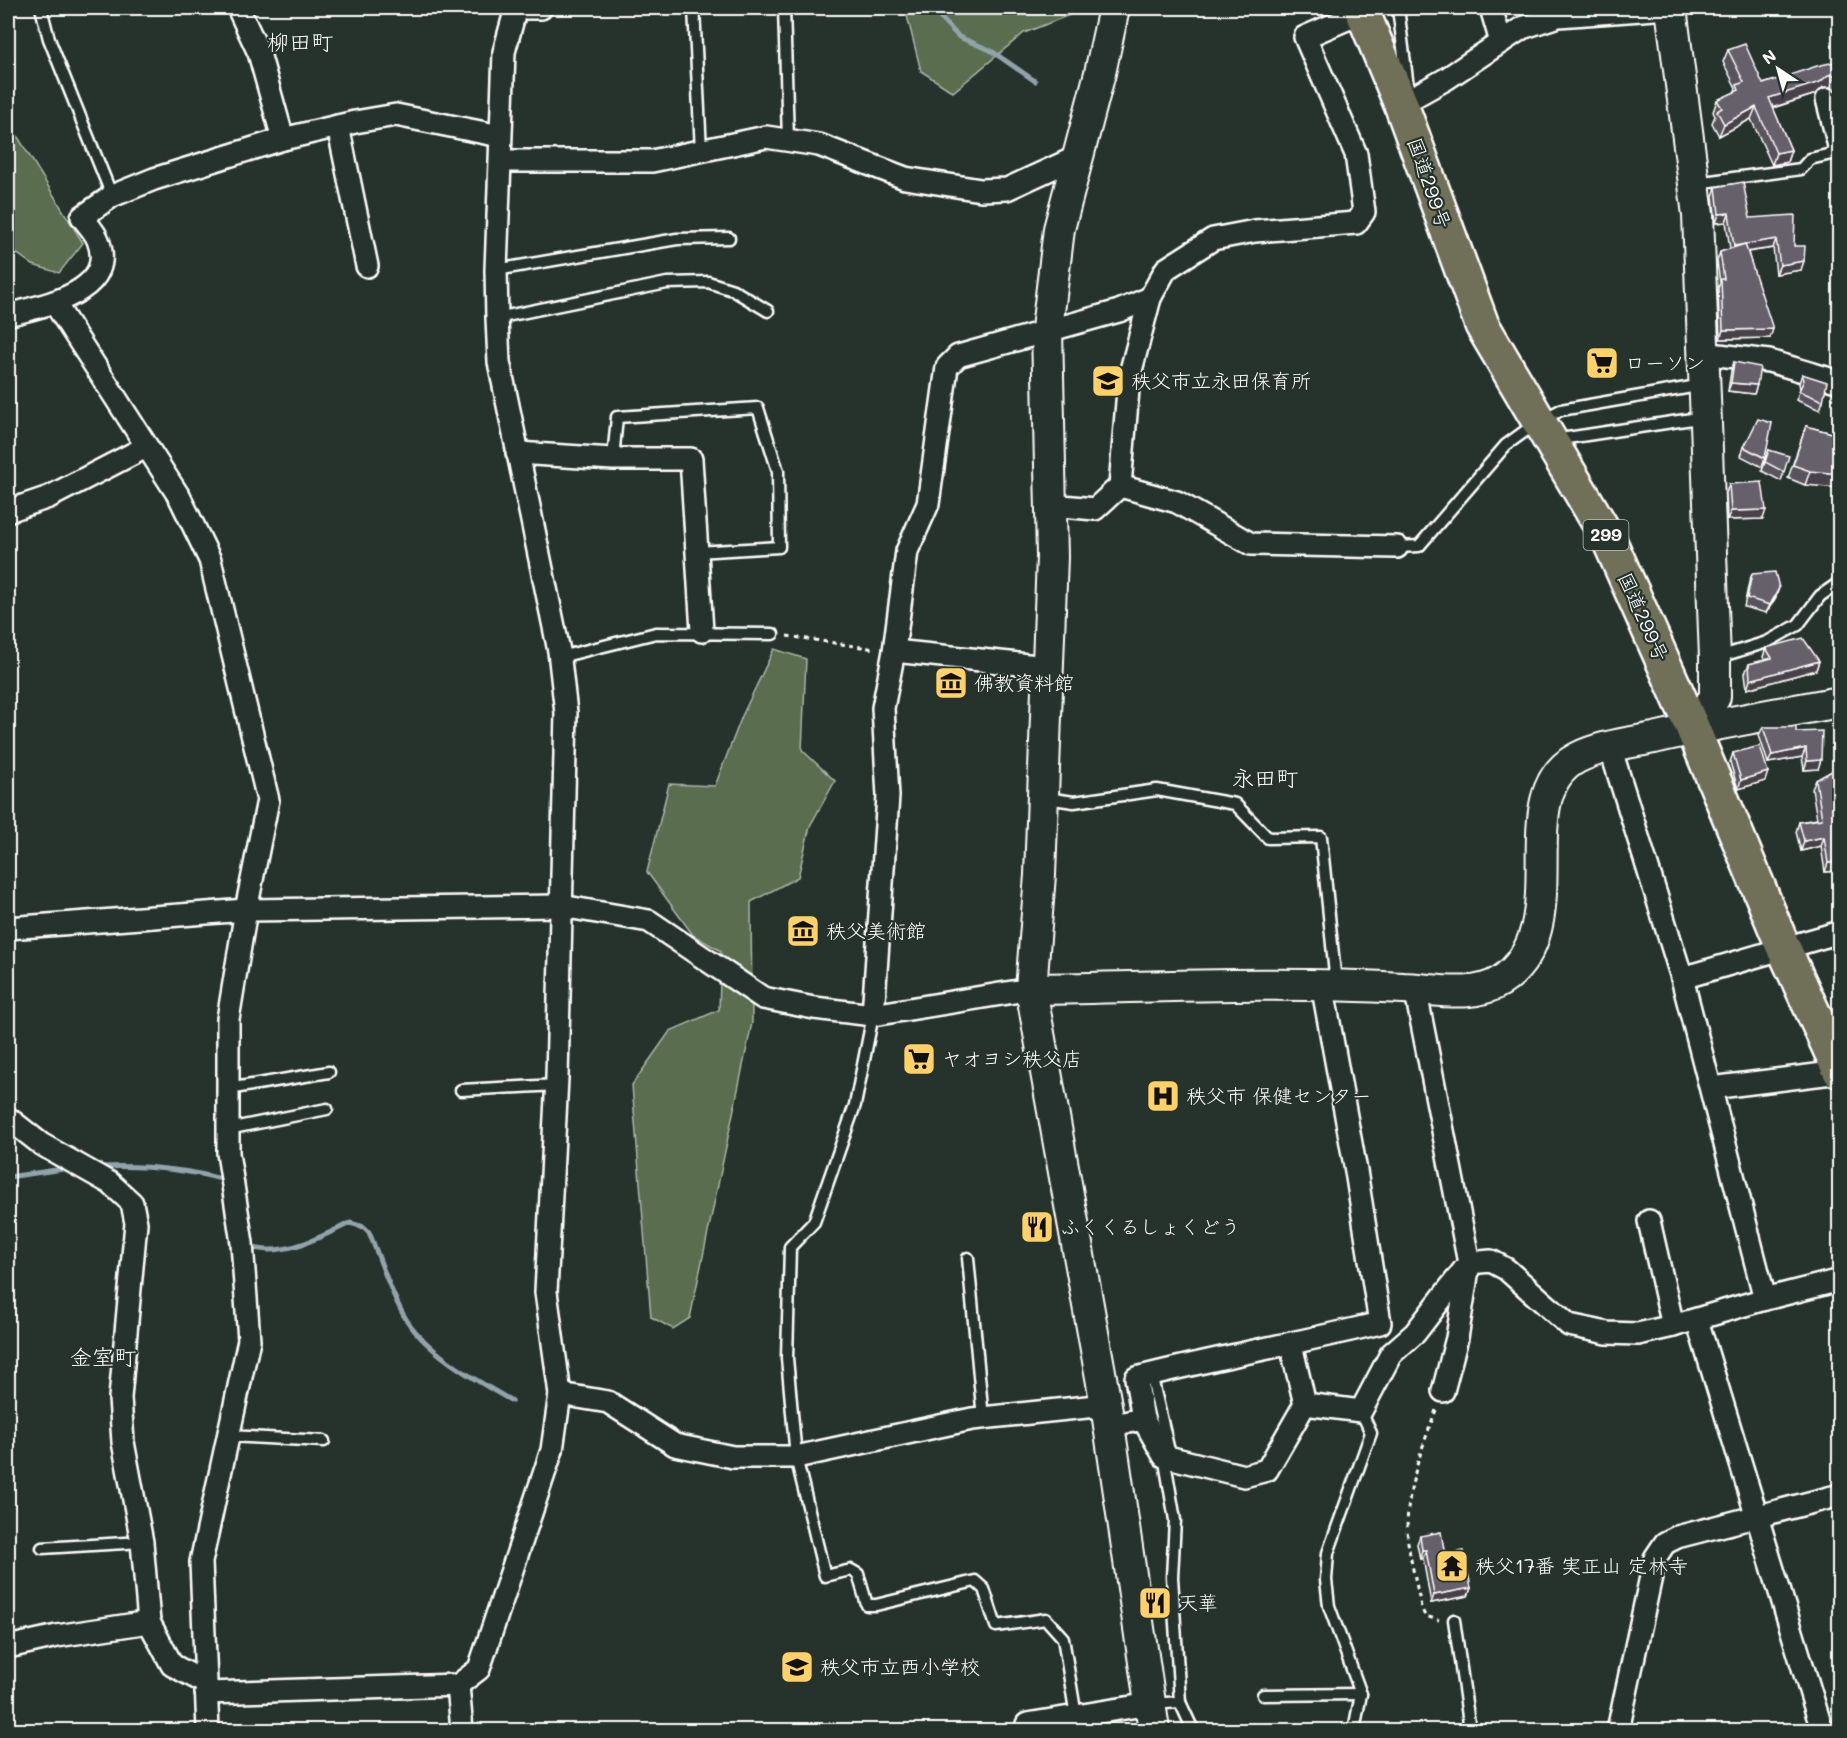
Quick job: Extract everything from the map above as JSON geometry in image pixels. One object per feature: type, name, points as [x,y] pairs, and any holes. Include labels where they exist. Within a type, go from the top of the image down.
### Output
[{"type":"highway","name":"国道299号","points":[[1362,10],[1406,103],[1482,326],[1609,540],[1693,729],[1784,949],[1839,1071]]},
{"type":"street","points":[[238,8],[258,53],[283,139]]},
{"type":"street","points":[[8,1118],[41,1144],[110,1183],[132,1203],[136,1223],[120,1398],[123,1442],[142,1542],[149,1622],[172,1665],[205,1687],[458,1685],[479,1669],[552,1450],[560,1394],[546,1292],[557,1085],[566,713],[560,657],[499,362],[496,270],[504,52],[516,8],[541,8]]},
{"type":"street","points":[[1028,1731],[1027,1724],[1076,1716],[1152,1717],[1107,1415],[1031,989],[1043,797],[1048,667],[1051,505],[1047,329],[1059,229],[1114,8]]},
{"type":"street","points":[[1491,8],[1501,42]]},
{"type":"street","points":[[1406,103],[1522,28],[1558,12],[1670,8],[1695,183],[1715,658],[1715,697],[1693,729]]},
{"type":"street","points":[[1051,505],[1095,509],[1120,486],[1129,378],[1150,298],[1166,269],[1213,238],[1255,231],[1356,223],[1364,212],[1356,154],[1305,37],[1362,10]]},
{"type":"street","points":[[1827,99],[1839,151]]},
{"type":"street","points":[[8,315],[54,302],[92,283],[99,273],[102,261],[98,239],[82,217],[112,196],[154,179],[283,139],[396,115],[500,136]]},
{"type":"street","points":[[338,126],[367,266]]},
{"type":"street","points":[[501,161],[652,161],[766,137],[819,145],[905,178],[981,190],[1007,189],[1079,156]]},
{"type":"street","points":[[873,1015],[888,796],[883,708],[894,651],[907,550],[928,504],[947,367],[958,356],[1047,329],[1119,311],[1150,298]]},
{"type":"street","points":[[54,302],[180,498],[210,560],[268,800],[246,910],[228,1019],[228,1153],[242,1243],[249,1340],[201,1562],[208,1731]]},
{"type":"street","points":[[1702,353],[1768,361],[1839,382]]},
{"type":"street","points":[[8,511],[49,496],[146,447]]},
{"type":"street","points":[[517,453],[613,459],[691,459],[702,632]]},
{"type":"street","points":[[1120,486],[1177,502],[1251,544],[1397,547]]},
{"type":"street","points":[[894,651],[1048,667]]},
{"type":"street","points":[[8,927],[246,910],[561,906],[649,921],[763,998],[873,1015],[1031,989],[1329,984],[1469,992],[1498,982],[1518,967],[1532,943],[1542,909],[1541,828],[1550,786],[1576,758],[1610,747],[1693,729],[1839,702]]},
{"type":"street","points":[[1610,747],[1682,978],[1765,1299]]},
{"type":"street","points":[[1682,978],[1839,932]]},
{"type":"street","points":[[1292,1345],[1305,1404],[1267,1470],[1244,1476],[1167,1456],[1143,1419],[1136,1378],[1217,1357],[1292,1345],[1380,1323],[1329,984]]},
{"type":"street","points":[[1415,988],[1469,1263],[1457,1338],[1443,1391]]},
{"type":"street","points":[[1711,1088],[1839,1071]]},
{"type":"street","points":[[1648,1221],[1673,1326]]},
{"type":"street","points":[[1305,1404],[1361,1411],[1391,1354],[1415,1333],[1469,1263],[1491,1261],[1506,1269],[1569,1325],[1607,1334],[1638,1334],[1673,1326],[1839,1280]]},
{"type":"street","points":[[1697,1320],[1822,1731]]},
{"type":"street","points":[[560,1394],[608,1402],[675,1445],[733,1457],[796,1457],[983,1418],[1107,1415],[1143,1419]]},
{"type":"street","points":[[1621,1729],[1655,1558],[1665,1543],[1677,1537],[1839,1495]]},
{"type":"street","points":[[8,1647],[57,1636],[149,1622]]},
{"type":"street","points":[[458,1685],[462,1731]]},
{"type":"lane","points":[[41,8],[49,39],[112,196]]},
{"type":"lane","points":[[694,8],[701,151]]},
{"type":"lane","points":[[784,8],[788,140]]},
{"type":"lane","points":[[1398,8],[1406,103]]},
{"type":"lane","points":[[1695,183],[1801,169],[1810,159],[1839,151]]},
{"type":"lane","points":[[496,270],[677,239],[729,238]]},
{"type":"lane","points":[[497,318],[667,283],[708,282],[733,290],[768,311]]},
{"type":"lane","points":[[1545,431],[1561,410],[1704,385]]},
{"type":"lane","points":[[613,459],[617,417],[758,408],[778,471],[779,547],[697,552]]},
{"type":"lane","points":[[1397,547],[1419,546],[1506,445],[1545,431],[1705,417]]},
{"type":"lane","points":[[1715,658],[1767,642],[1798,625],[1820,596],[1839,582]]},
{"type":"lane","points":[[560,657],[656,633],[773,634]]},
{"type":"lane","points":[[1043,797],[1074,802],[1157,790],[1235,804],[1269,838],[1321,837],[1329,984]]},
{"type":"lane","points":[[873,1015],[855,1105],[814,1222],[790,1247],[786,1358],[796,1457],[825,1576],[851,1570],[858,1574],[867,1605],[876,1605],[975,1581],[984,1589],[996,1626],[1046,1619],[1063,1638],[1076,1716]]},
{"type":"lane","points":[[228,1089],[329,1072]]},
{"type":"lane","points":[[461,1090],[557,1085]]},
{"type":"lane","points":[[228,1129],[327,1109]]},
{"type":"lane","points":[[969,1258],[983,1418]]},
{"type":"lane","points":[[1151,1374],[1167,1456],[1175,1521],[1172,1577],[1180,1702],[1193,1731]]},
{"type":"lane","points":[[1354,1731],[1361,1694],[1329,1605],[1326,1580],[1328,1553],[1371,1433],[1361,1411]]},
{"type":"lane","points":[[228,1436],[324,1441]]},
{"type":"lane","points":[[42,1548],[142,1542]]},
{"type":"lane","points":[[1454,1620],[1470,1731]]},
{"type":"lane","points":[[1263,1695],[1361,1694]]},
{"type":"lane","points":[[1152,1717],[1180,1702]]},
{"type":"path","points":[[773,634],[894,651]]},
{"type":"path","points":[[1443,1391],[1424,1443],[1410,1502],[1408,1542],[1425,1616],[1454,1620]]},
{"type":"path","points":[[1516,1731],[1550,1728],[1562,1731]]},
{"type":"green space","points":[[905,8],[1087,8],[1024,33],[953,92],[921,71]]},
{"type":"green space","points":[[8,100],[13,129],[83,243],[59,273],[33,265],[8,247]]},
{"type":"green space","points":[[774,649],[806,659],[802,750],[835,781],[810,826],[798,877],[751,902],[752,1023],[690,1318],[673,1329],[651,1317],[632,1085],[670,1031],[719,1010],[721,951],[693,935],[647,872],[669,784],[715,786],[742,716]]},
{"type":"building","points":[[1745,44],[1763,84],[1839,61],[1839,78],[1835,75],[1828,75],[1820,82],[1769,98],[1791,150],[1776,153],[1756,107],[1724,124],[1717,111],[1722,108],[1717,100],[1739,90],[1737,85],[1744,82],[1728,50]]},
{"type":"building","points":[[1743,182],[1750,218],[1795,215],[1794,246],[1805,246],[1804,261],[1780,265],[1776,239],[1734,246],[1729,213],[1719,214],[1716,187]]},
{"type":"building","points":[[1745,244],[1773,329],[1723,330],[1721,279],[1724,279],[1720,252]]},
{"type":"building","points":[[1734,362],[1760,367],[1757,385],[1731,383]]},
{"type":"building","points":[[1802,374],[1827,382],[1823,401],[1799,391],[1804,380]]},
{"type":"building","points":[[1758,419],[1772,423],[1765,458],[1744,447]]},
{"type":"building","points":[[1806,426],[1839,435],[1839,474],[1810,471],[1793,465]]},
{"type":"building","points":[[1769,450],[1789,456],[1784,472],[1765,462]]},
{"type":"building","points":[[1762,482],[1766,510],[1731,511],[1729,484]]},
{"type":"building","points":[[1775,572],[1779,588],[1770,605],[1747,598],[1752,574]]},
{"type":"building","points":[[1803,638],[1819,661],[1750,680],[1749,664],[1772,658],[1766,648]]},
{"type":"building","points":[[1763,727],[1796,727],[1796,732],[1822,731],[1821,760],[1807,761],[1806,748],[1772,755]]},
{"type":"building","points":[[1760,746],[1768,772],[1741,780],[1733,753]]},
{"type":"building","points":[[1839,767],[1839,862],[1828,863],[1824,837],[1804,841],[1799,822],[1822,819],[1816,780]]},
{"type":"building","points":[[1441,1532],[1445,1555],[1464,1551],[1471,1588],[1434,1595],[1426,1550],[1422,1550],[1420,1536]]},
{"type":"waterway","points":[[931,8],[959,37],[990,50],[1035,81]]},
{"type":"waterway","points":[[98,1167],[130,1166],[178,1170],[225,1180],[225,1183]]},
{"type":"waterway","points":[[8,1177],[70,1168]]},
{"type":"waterway","points":[[248,1246],[274,1250],[287,1248],[314,1240],[350,1223],[364,1227],[369,1232],[389,1284],[412,1328],[437,1353],[452,1364],[512,1401]]},
{"type":"place","name":"ローソン","points":[[1602,363]]},
{"type":"place","name":"秩父市立永田保育所","points":[[1108,381]]},
{"type":"place","name":"佛教資料館","points":[[951,683]]},
{"type":"place","name":"秩父美術館","points":[[803,931]]},
{"type":"place","name":"ヤオヨシ秩父店","points":[[919,1059]]},
{"type":"place","name":"秩父市 保健センター","points":[[1163,1096]]},
{"type":"place","name":"ふくくるしょくどう","points":[[1037,1227]]},
{"type":"place","name":"秩父17番 実正山 定林寺","points":[[1452,1566]]},
{"type":"place","name":"天華","points":[[1155,1603]]},
{"type":"place","name":"秩父市立西小学校","points":[[797,1667]]},
{"type":"district","name":"柳田町","points":[[300,42]]},
{"type":"district","name":"永田町","points":[[1265,778]]},
{"type":"district","name":"金室町","points":[[103,1357]]}]
